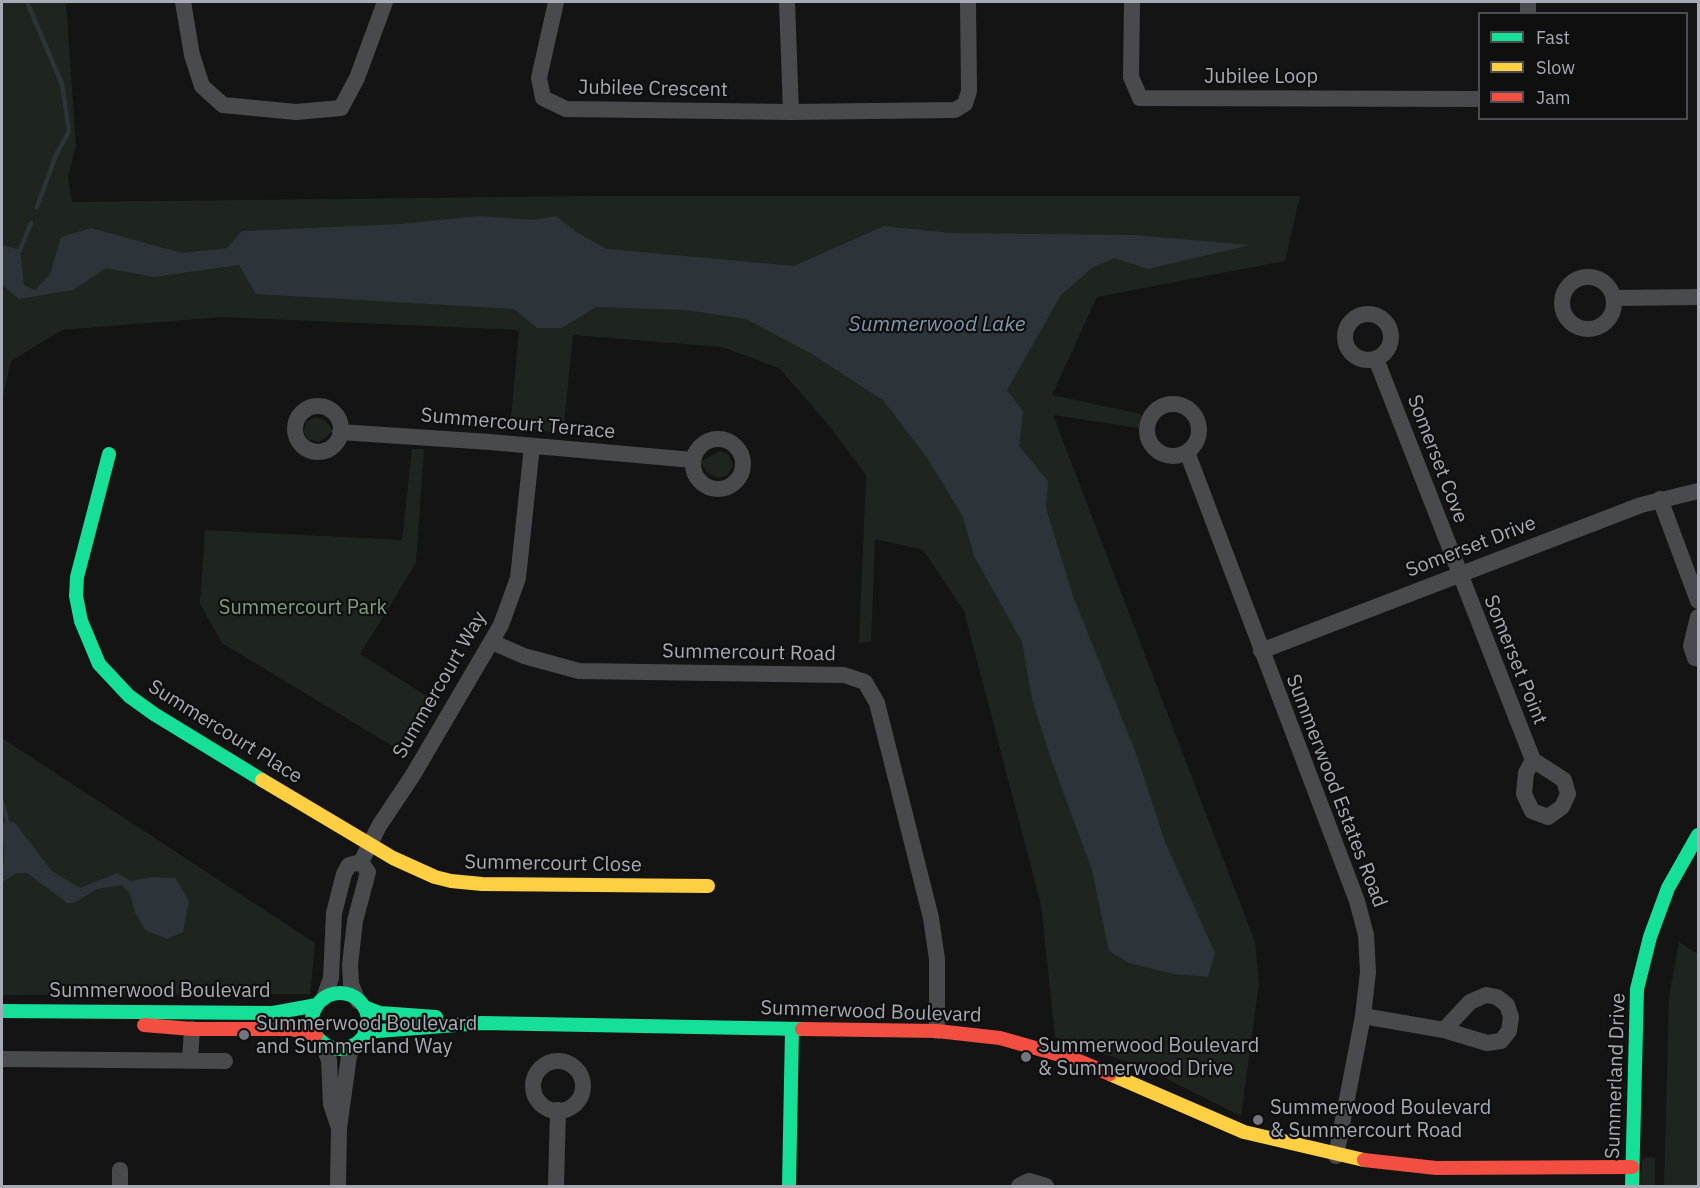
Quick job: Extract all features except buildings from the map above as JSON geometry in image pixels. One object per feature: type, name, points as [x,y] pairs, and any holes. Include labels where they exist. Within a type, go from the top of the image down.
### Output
[{"type":"street","points":[[183,2],[192,55],[202,86],[223,105],[296,112],[341,108],[357,78],[385,2]]},
{"type":"street","name":"Jubilee Crescent","points":[[556,2],[539,78],[543,98],[566,109],[791,112],[955,110],[965,104],[969,91],[968,2]]},
{"type":"street","points":[[787,2],[791,112]]},
{"type":"street","name":"Jubilee Loop","points":[[1132,2],[1131,77],[1140,98],[1478,99]]},
{"type":"street","points":[[1614,298],[1698,297]]},
{"type":"street","name":"Somerset Cove","points":[[1376,359],[1459,574]]},
{"type":"street","name":"Summercourt Terrace","points":[[340,432],[693,460]]},
{"type":"street","name":"Summercourt Way","points":[[320,1002],[331,978],[332,931],[337,892],[350,865],[361,862],[501,625],[518,578],[532,446]]},
{"type":"street","name":"Summerwood Estates Road","points":[[1187,452],[1362,919],[1368,972],[1364,1016],[1336,1156]]},
{"type":"street","name":"Summercourt Place","points":[[108,454],[82,552],[76,596],[81,621],[99,664],[129,696],[154,714],[370,845]]},
{"type":"street","name":"Somerset Drive","points":[[1261,651],[1660,499],[1698,491]]},
{"type":"street","points":[[1660,499],[1698,601]]},
{"type":"street","name":"Somerset Point","points":[[1459,574],[1533,760]]},
{"type":"street","points":[[1698,617],[1691,645],[1695,658],[1698,659]]},
{"type":"street","name":"Summercourt Road","points":[[492,642],[524,656],[579,670],[844,675],[865,682],[877,703],[931,918],[937,959],[937,1031]]},
{"type":"street","name":"Summerland Drive","points":[[1632,1186],[1636,989],[1650,937],[1668,888],[1698,835]]},
{"type":"street","name":"Summercourt Close","points":[[370,845],[415,869],[451,881],[467,883],[708,886]]},
{"type":"street","points":[[338,1186],[339,1128],[353,1046],[364,1032],[368,1019],[351,984],[350,965],[355,921],[368,872],[361,862]]},
{"type":"street","points":[[339,1128],[331,1104],[330,1060],[311,1021],[320,1002],[343,993],[361,1004]]},
{"type":"street","name":"Summerwood Boulevard","points":[[2,1011],[273,1013],[320,1002]]},
{"type":"street","name":"Summerwood Boulevard","points":[[361,1004],[380,1013],[454,1018],[482,1023]]},
{"type":"street","points":[[1364,1016],[1444,1030]]},
{"type":"street","name":"Summerwood Boulevard","points":[[364,1032],[482,1023],[937,1031],[1000,1038],[1074,1059],[1244,1132],[1336,1156],[1398,1166],[1436,1168],[1632,1167]]},
{"type":"street","name":"Summerwood Boulevard","points":[[2,1024],[291,1029],[319,1039]]},
{"type":"street","name":"Summerwood Boulevard","points":[[190,1060],[192,1029]]},
{"type":"street","points":[[789,1186],[792,1029]]},
{"type":"street","points":[[319,1039],[339,1050],[353,1046]]},
{"type":"street","points":[[2,1059],[225,1061]]},
{"type":"street","points":[[556,1186],[558,1110]]},
{"type":"street","points":[[1019,1186],[1029,1181],[1046,1186]]},
{"type":"green space","points":[[2,2],[66,2],[76,146],[68,177],[72,202],[592,196],[1300,196],[1285,261],[1097,297],[1052,395],[1141,414],[1139,428],[1053,415],[1255,942],[1259,983],[1241,1116],[1145,1068],[1055,1037],[1041,905],[964,611],[923,550],[875,539],[871,642],[859,643],[866,475],[827,423],[779,368],[722,347],[573,335],[563,433],[510,428],[519,330],[222,317],[62,330],[11,361],[2,401]]},
{"type":"green space","points":[[316,417],[326,421],[333,431],[319,442],[308,439],[304,432],[306,422]]},
{"type":"green space","name":"Summercourt Park","points":[[412,449],[424,449],[416,563],[360,654],[428,697],[399,750],[222,643],[200,604],[205,530],[402,540]]},
{"type":"green space","points":[[720,451],[729,455],[733,465],[728,475],[718,478],[707,472],[700,462]]},
{"type":"green space","points":[[2,738],[315,943],[310,994],[2,995]]},
{"type":"green space","points":[[1679,942],[1698,954],[1698,1186],[1664,1186],[1669,997]]},
{"type":"green space","points":[[1646,1157],[1655,1158],[1655,1186],[1641,1186],[1642,1160]]},
{"type":"water","name":"Summerwood Lake","points":[[479,216],[534,220],[556,216],[576,232],[607,249],[794,266],[884,226],[951,233],[1134,235],[1250,245],[1148,269],[1114,258],[1092,268],[1061,295],[1007,390],[1023,411],[1019,446],[1048,481],[1046,508],[1073,596],[1137,756],[1165,842],[1215,953],[1208,977],[1174,974],[1129,963],[1109,951],[1092,870],[1050,756],[1032,699],[1022,642],[974,556],[963,517],[928,459],[883,400],[810,353],[746,319],[685,310],[596,307],[562,328],[537,328],[514,309],[256,294],[239,265],[154,277],[106,268],[73,290],[19,299],[2,285],[2,245],[20,250],[24,285],[35,290],[50,274],[61,237],[91,228],[182,253],[227,248],[242,231],[400,224]]},
{"type":"water","points":[[14,822],[52,871],[80,888],[117,873],[131,881],[152,877],[175,878],[189,901],[183,932],[167,939],[145,930],[135,912],[130,894],[122,885],[97,889],[74,903],[67,903],[27,873],[17,873],[2,882],[4,853],[2,823]]},
{"type":"waterway","points":[[27,2],[62,84],[69,131],[56,155],[37,207]]},
{"type":"waterway","points":[[20,250],[31,223]]},
{"type":"waterway","points":[[2,802],[8,823]]},
{"type":"traffic: fast","points":[[109,454],[77,577],[76,596],[81,621],[99,664],[129,696],[154,714],[262,780]]},
{"type":"traffic: fast","points":[[1632,1186],[1637,989],[1650,937],[1668,888],[1698,835]]},
{"type":"traffic: fast","points":[[340,993],[351,995],[360,1001],[366,1010],[368,1021],[366,1032],[360,1041],[351,1047],[340,1049],[329,1047],[320,1041],[314,1032],[312,1021],[314,1010],[320,1001],[329,995],[340,993]]},
{"type":"traffic: fast","points":[[2,1011],[273,1013],[317,1005]]},
{"type":"traffic: fast","points":[[364,1007],[380,1013],[436,1017]]},
{"type":"traffic: fast","points":[[365,1032],[482,1023],[802,1029]]},
{"type":"traffic: fast","points":[[789,1186],[792,1029]]},
{"type":"traffic: slow","points":[[262,780],[393,858],[435,877],[451,881],[482,884],[708,886]]},
{"type":"traffic: slow","points":[[1110,1074],[1244,1132],[1364,1160]]},
{"type":"traffic: jam","points":[[144,1025],[192,1029],[291,1029],[316,1035]]},
{"type":"traffic: jam","points":[[802,1029],[937,1031],[1000,1038],[1074,1059],[1110,1074]]},
{"type":"traffic: jam","points":[[1364,1160],[1436,1168],[1632,1167]]},
{"type":"place","name":"Summerwood Boulevard and Summerland Way","points":[[244,1035]]},
{"type":"place","name":"Summerwood Boulevard & Summerwood Drive","points":[[1026,1057]]},
{"type":"place","name":"Summerwood Boulevard & Summercourt Road","points":[[1258,1120]]}]
